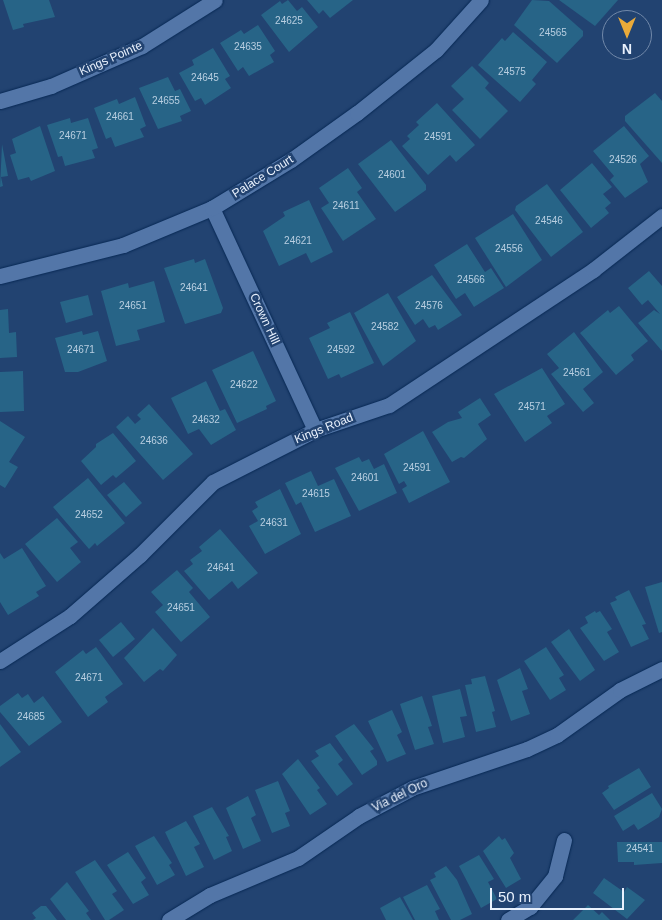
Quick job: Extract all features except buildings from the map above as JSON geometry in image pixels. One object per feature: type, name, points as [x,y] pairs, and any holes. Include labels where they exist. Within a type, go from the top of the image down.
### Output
[{"type":"street","name":"Kings Pointe","points":[[0,102],[51,86],[142,46],[215,0]]},
{"type":"street","name":"Palace Court","points":[[0,276],[123,245],[212,208],[291,160],[357,113],[436,50],[482,0]]},
{"type":"street","name":"Crown Hill","points":[[212,208],[315,430]]},
{"type":"street","name":"Kings Road","points":[[0,661],[70,616],[140,555],[213,482],[315,430],[390,405],[593,270],[662,216]]},
{"type":"street","name":"Via del Oro","points":[[169,920],[210,895],[298,858],[360,816],[412,788],[527,749],[557,736],[620,690],[662,669]]},
{"type":"street","points":[[508,920],[530,908],[555,876],[564,840]]}]
